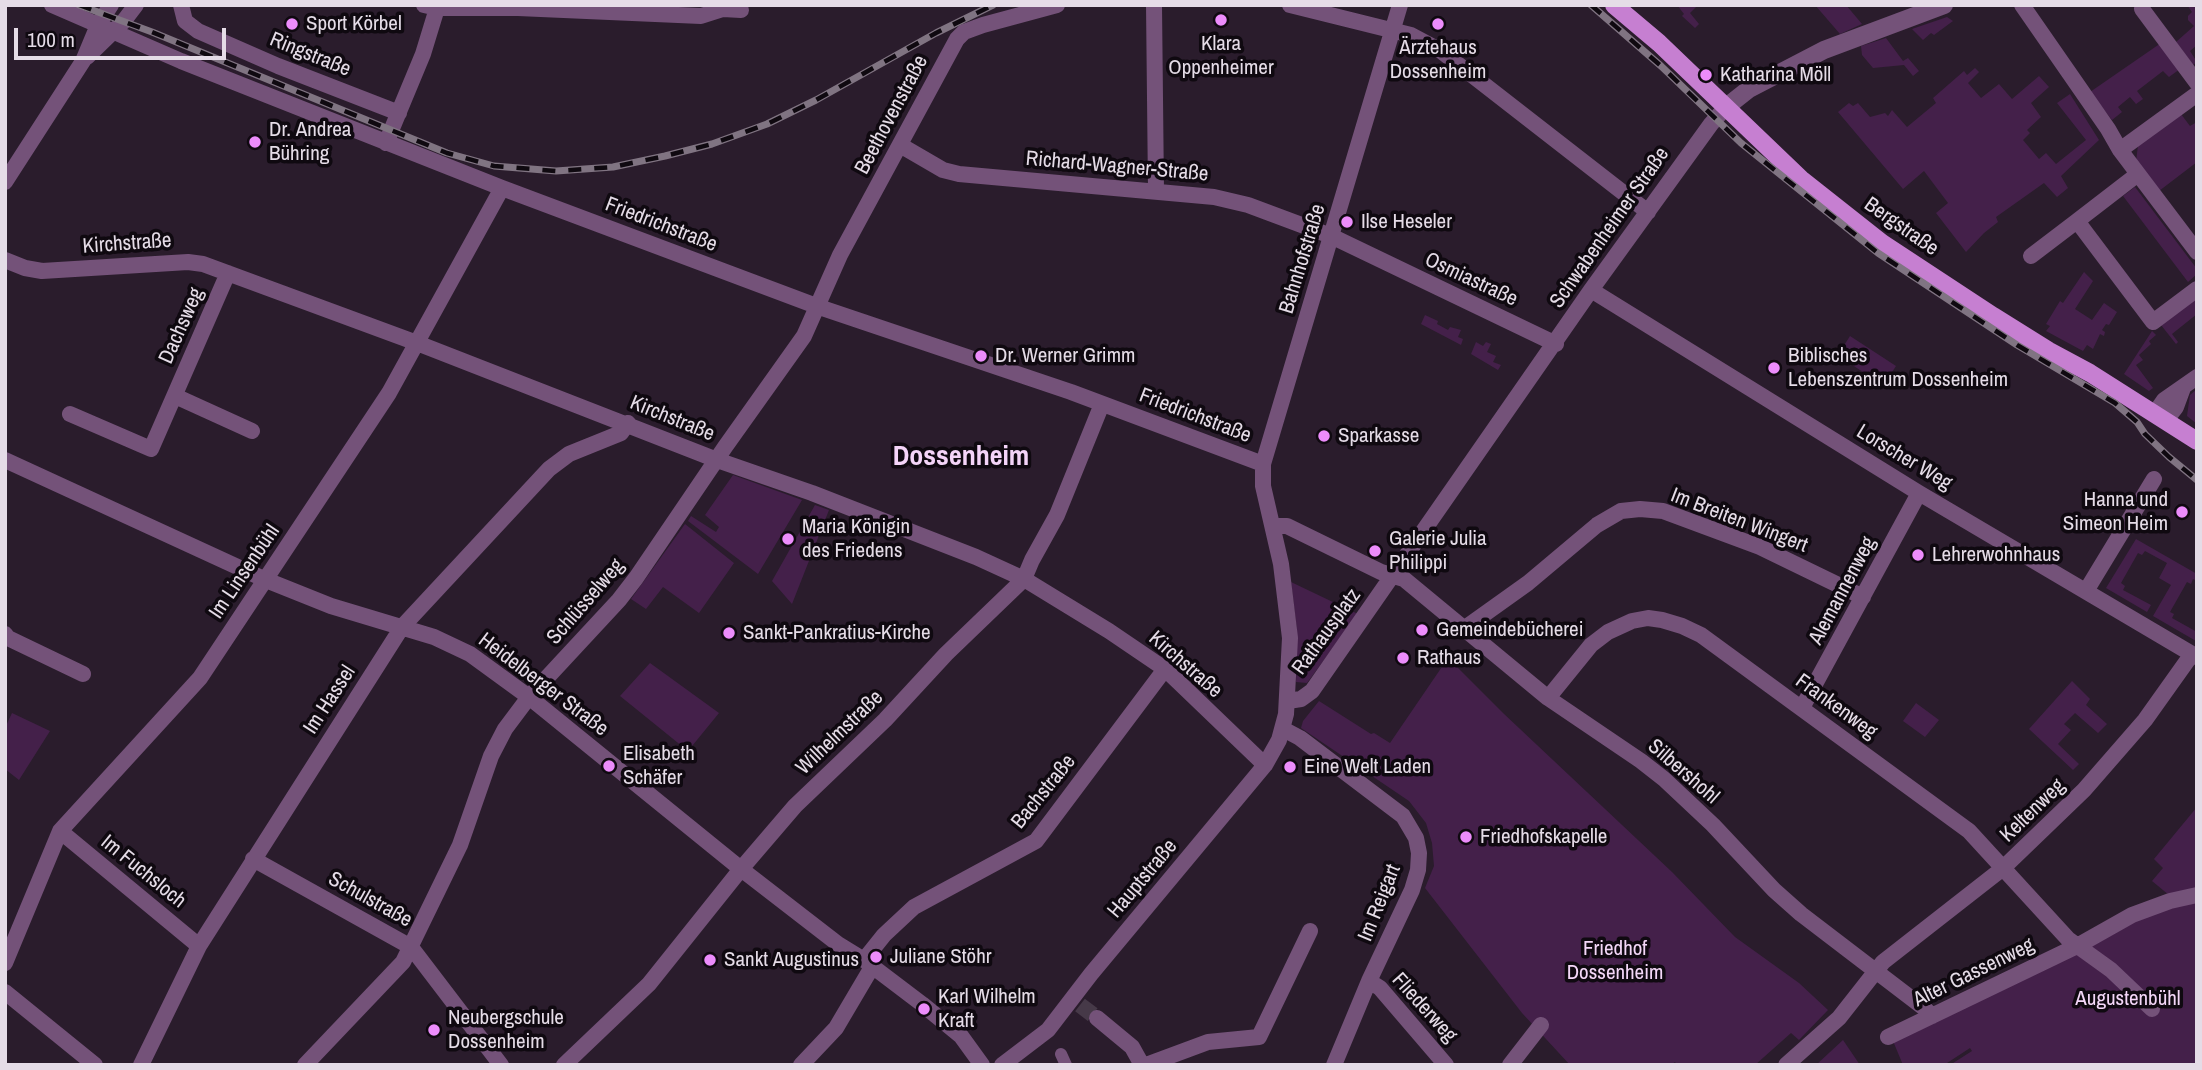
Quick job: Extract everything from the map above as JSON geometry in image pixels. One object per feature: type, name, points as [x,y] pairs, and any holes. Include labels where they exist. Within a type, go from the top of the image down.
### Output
[{"type":"main road","name":"Bergstraße","points":[[1614,5],[1659,43],[1801,179],[1882,243],[2038,344],[2090,373],[2197,441]]},
{"type":"street","name":"Friedrichstraße","points":[[52,5],[502,188],[818,307],[1102,404],[1263,464]]},
{"type":"street","points":[[5,181],[83,61],[98,25],[111,5]]},
{"type":"street","points":[[83,61],[136,5]]},
{"type":"street","name":"Ringstraße","points":[[181,5],[185,21],[198,32],[399,113]]},
{"type":"street","name":"Beethovenstraße","points":[[818,307],[840,255],[957,39],[964,32],[1015,15],[1057,5]]},
{"type":"street","points":[[1154,5],[1156,191]]},
{"type":"street","points":[[1290,5],[1411,36],[1441,51],[1648,212]]},
{"type":"street","name":"Bahnhofstraße","points":[[1274,526],[1263,486],[1263,464],[1400,5]]},
{"type":"street","name":"Schwabenheimer Straße","points":[[1394,574],[1591,290],[1725,108],[1749,89],[1824,50],[1944,5]]},
{"type":"street","points":[[2022,5],[2120,150],[2197,252]]},
{"type":"street","points":[[386,143],[423,54],[433,6],[701,16],[723,9],[741,10]]},
{"type":"street","points":[[2142,9],[2197,83]]},
{"type":"street","points":[[2120,150],[2197,94]]},
{"type":"street","name":"Richard-Wagner-Straße","points":[[900,145],[943,170],[959,174],[1214,197],[1248,205],[1331,236]]},
{"type":"street","points":[[2031,256],[2138,174]]},
{"type":"street","name":"Im Linsenbühl","points":[[5,963],[60,831],[200,678],[389,393],[502,188]]},
{"type":"street","points":[[2077,221],[2153,322],[2197,289]]},
{"type":"street","name":"Osmiastraße","points":[[1331,236],[1556,344]]},
{"type":"street","name":"Kirchstraße","points":[[5,260],[42,271],[188,262],[203,264],[976,556],[1024,579],[1165,669],[1265,765]]},
{"type":"street","name":"Dachsweg","points":[[70,414],[151,449],[228,274]]},
{"type":"street","name":"Lorscher Weg","points":[[1591,290],[1919,492],[2195,655]]},
{"type":"street","name":"Schlüsselweg","points":[[305,1065],[396,971],[411,947],[460,845],[491,756],[505,729],[529,697],[619,600],[657,549],[792,356],[818,307]]},
{"type":"street","points":[[2161,417],[2176,407],[2183,388],[2197,377]]},
{"type":"street","name":"Dachsweg","points":[[175,396],[252,431]]},
{"type":"street","name":"Wilhelmstraße","points":[[564,1065],[643,991],[795,806],[885,720],[946,654],[1024,579],[1057,515],[1102,404]]},
{"type":"street","name":"Im Hassel","points":[[141,1065],[199,946],[402,626],[549,469],[569,454],[621,433],[628,424]]},
{"type":"street","name":"Heidelberger Straße","points":[[5,460],[331,606],[402,626],[470,654],[529,697],[741,869],[961,1036],[982,1065]]},
{"type":"street","points":[[2087,591],[2154,478]]},
{"type":"street","name":"Alemannenweg","points":[[1802,708],[1919,492]]},
{"type":"street","name":"Im Breiten Wingert","points":[[1465,628],[1528,583],[1597,525],[1621,511],[1640,509],[1663,511],[1760,547],[1863,597]]},
{"type":"street","name":"Rathausplatz","points":[[1274,526],[1287,526],[1381,572],[1394,574],[1312,691],[1301,699],[1288,701],[1289,615],[1274,526]]},
{"type":"street","name":"Silbershohl","points":[[1394,574],[1465,628],[1548,698],[1664,779],[1801,914],[1932,1016]]},
{"type":"street","name":"Frankenweg","points":[[1548,698],[1591,645],[1608,632],[1632,621],[1648,618],[1682,626],[1701,635],[1969,831],[2068,939],[2111,970],[2152,1009]]},
{"type":"street","points":[[5,634],[8,638],[83,674]]},
{"type":"street","name":"Keltenweg","points":[[1786,1065],[1835,1022],[1875,970],[2002,869],[2084,790],[2145,720],[2195,655]]},
{"type":"street","name":"Bachstraße","points":[[805,1063],[836,1028],[884,935],[914,907],[1036,841],[1165,669]]},
{"type":"street","name":"Hauptstraße","points":[[1002,1065],[1048,1030],[1076,1002],[1265,765],[1283,729],[1288,701]]},
{"type":"street","name":"Im Reigart","points":[[1283,729],[1300,738],[1387,801],[1403,816],[1416,838],[1419,853],[1419,870],[1412,890],[1369,981],[1336,1064]]},
{"type":"street","name":"Im Fuchsloch","points":[[60,831],[199,946]]},
{"type":"street","name":"Schulstraße","points":[[253,859],[411,947],[501,1065]]},
{"type":"street","name":"Alter Gassenweg","points":[[1888,1037],[2077,946],[2132,915],[2170,901],[2197,895]]},
{"type":"street","points":[[1097,1018],[1132,1047],[1144,1065],[1208,1042],[1259,1037],[1310,931]]},
{"type":"street","name":"Fliederweg","points":[[1369,981],[1380,988],[1446,1065]]},
{"type":"street","points":[[5,992],[95,1065]]},
{"type":"street","points":[[1510,1065],[1541,1025]]},
{"type":"green space","points":[[1677,5],[1698,5],[1690,13],[1699,24],[1695,28],[1682,16],[1684,14]]},
{"type":"green space","points":[[1815,5],[1846,5],[1862,24],[1840,34]]},
{"type":"green space","points":[[2187,5],[2197,5],[2197,45],[2190,51],[2197,62],[2193,65],[2176,42],[2194,26],[2188,20],[2192,12]]},
{"type":"green space","points":[[1947,17],[1953,21],[1923,40],[1912,29]]},
{"type":"green space","points":[[1886,38],[1903,61],[1908,58],[1919,71],[1913,76],[1904,65],[1873,68],[1862,55],[1861,46]]},
{"type":"green space","points":[[2161,43],[2180,69],[2169,77],[2163,71],[2137,91],[2143,99],[2136,104],[2130,97],[2118,107],[2122,112],[2112,120],[2090,92]]},
{"type":"green space","points":[[1975,68],[1979,72],[1968,83],[1981,98],[1999,84],[2012,99],[2039,76],[2049,87],[2031,103],[2041,117],[2027,130],[2030,133],[2023,140],[2039,159],[2046,153],[2056,164],[2086,140],[2057,103],[2070,94],[2099,140],[2061,176],[2068,188],[2057,197],[2044,183],[1996,217],[1998,222],[1966,252],[1936,213],[1948,203],[1924,171],[1903,189],[1838,112],[1849,103],[1853,106],[1858,103],[1870,117],[1885,113],[1888,116],[1892,110],[1907,127],[1936,103],[1933,98],[1964,71],[1967,75]]},
{"type":"green space","points":[[2181,114],[2190,126],[2197,122],[2197,162],[2159,191],[2136,162],[2138,145]]},
{"type":"green space","points":[[2135,187],[2197,269],[2197,274],[2188,282],[2123,196]]},
{"type":"green space","points":[[2084,272],[2093,281],[2075,309],[2092,320],[2104,303],[2117,312],[2109,325],[2106,324],[2102,330],[2105,332],[2104,336],[2100,334],[2093,349],[2087,345],[2083,351],[2046,331],[2050,326],[2046,324],[2060,301],[2063,303]]},
{"type":"green space","points":[[2197,298],[2197,314],[2172,334],[2178,342],[2176,344],[2161,325]]},
{"type":"green space","points":[[1425,315],[1448,330],[1450,327],[1461,330],[1458,337],[1463,339],[1461,345],[1421,324]]},
{"type":"green space","points":[[2152,331],[2156,335],[2139,355],[2143,360],[2136,365],[2153,388],[2149,391],[2124,374]]},
{"type":"green space","points":[[1850,336],[1896,366],[1883,386],[1838,355]]},
{"type":"green space","points":[[1476,342],[1483,346],[1486,342],[1491,344],[1487,352],[1496,356],[1493,362],[1501,365],[1498,370],[1471,354]]},
{"type":"green space","points":[[2197,389],[2197,424],[2187,416],[2190,395]]},
{"type":"green space","points":[[733,475],[802,500],[758,574],[688,521],[691,516],[716,532],[719,527],[705,515]]},
{"type":"green space","points":[[815,505],[829,510],[792,604],[772,581]]},
{"type":"green space","points":[[685,524],[734,563],[699,613],[663,587],[646,609],[631,599]]},
{"type":"green space","points":[[2136,539],[2197,574],[2197,581],[2193,579],[2191,584],[2187,582],[2170,612],[2174,614],[2172,618],[2197,632],[2196,641],[2153,616],[2171,585],[2159,578],[2167,563],[2145,551],[2142,555],[2138,553],[2121,583],[2125,586],[2123,590],[2151,605],[2147,612],[2106,588]]},
{"type":"green space","points":[[1291,582],[1358,614],[1307,683],[1296,682],[1297,630]]},
{"type":"green space","name":"Friedhof Dossenheim","points":[[1448,658],[1672,872],[1735,937],[1799,983],[1828,1010],[1799,1040],[1791,1033],[1755,1065],[1677,1065],[1675,1062],[1671,1065],[1570,1065],[1522,1013],[1425,888],[1434,866],[1432,843],[1426,823],[1409,801],[1301,728],[1303,721],[1319,701],[1390,743]]},
{"type":"green space","points":[[650,663],[719,713],[688,751],[620,696]]},
{"type":"green space","points":[[2072,681],[2090,699],[2086,705],[2107,724],[2098,733],[2075,713],[2064,724],[2071,730],[2058,744],[2079,764],[2073,770],[2029,729]]},
{"type":"green space","points":[[1916,703],[1939,720],[1925,737],[1903,721]]},
{"type":"green space","points":[[12,713],[50,731],[19,780],[5,769],[5,728]]},
{"type":"green space","points":[[2197,807],[2197,890],[2169,895],[2152,881],[2163,868],[2154,859]]},
{"type":"green space","name":"Augustenbühl","points":[[2197,899],[2197,1065],[1950,1065],[1972,1051],[1970,1048],[1944,1065],[1903,1065],[1893,1041],[2155,909]]},
{"type":"green space","points":[[1843,1040],[1860,1065],[1816,1065]]},
{"type":"tunnel","points":[[1080,1005],[1097,1018]]},
{"type":"railway","points":[[79,5],[152,32],[447,153],[494,166],[556,171],[613,167],[665,156],[712,144],[767,124],[993,5]]},
{"type":"railway","points":[[1591,5],[1661,66],[1741,143],[1878,253],[2017,345],[2115,403],[2137,422],[2145,434],[2169,457],[2197,480]]},
{"type":"place","name":"Klara Oppenheimer","points":[[1221,20]]},
{"type":"place","name":"Sport Körbel","points":[[292,24]]},
{"type":"place","name":"Ärztehaus Dossenheim","points":[[1438,24]]},
{"type":"place","name":"Katharina Möll","points":[[1706,75]]},
{"type":"place","name":"Dr. Andrea Bühring","points":[[255,142]]},
{"type":"place","name":"Ilse Heseler","points":[[1347,222]]},
{"type":"place","name":"Dr. Werner Grimm","points":[[981,356]]},
{"type":"place","name":"Biblisches Lebenszentrum Dossenheim","points":[[1774,368]]},
{"type":"place","name":"Sparkasse","points":[[1324,436]]},
{"type":"place","name":"Hanna und Simeon Heim","points":[[2182,512]]},
{"type":"place","name":"Maria Königin des Friedens","points":[[788,539]]},
{"type":"place","name":"Galerie Julia Philippi","points":[[1375,551]]},
{"type":"place","name":"Lehrerwohnhaus","points":[[1918,555]]},
{"type":"place","name":"Gemeindebücherei","points":[[1422,630]]},
{"type":"place","name":"Sankt-Pankratius-Kirche","points":[[729,633]]},
{"type":"place","name":"Rathaus","points":[[1403,658]]},
{"type":"place","name":"Elisabeth Schäfer","points":[[609,766]]},
{"type":"place","name":"Eine Welt Laden","points":[[1290,767]]},
{"type":"place","name":"Friedhofskapelle","points":[[1466,837]]},
{"type":"place","name":"Juliane Stöhr","points":[[876,957]]},
{"type":"place","name":"Sankt Augustinus","points":[[710,960]]},
{"type":"place","name":"Karl Wilhelm Kraft","points":[[924,1009]]},
{"type":"place","name":"Neubergschule Dossenheim","points":[[434,1030]]},
{"type":"district","name":"Dossenheim","points":[[961,457]]}]
